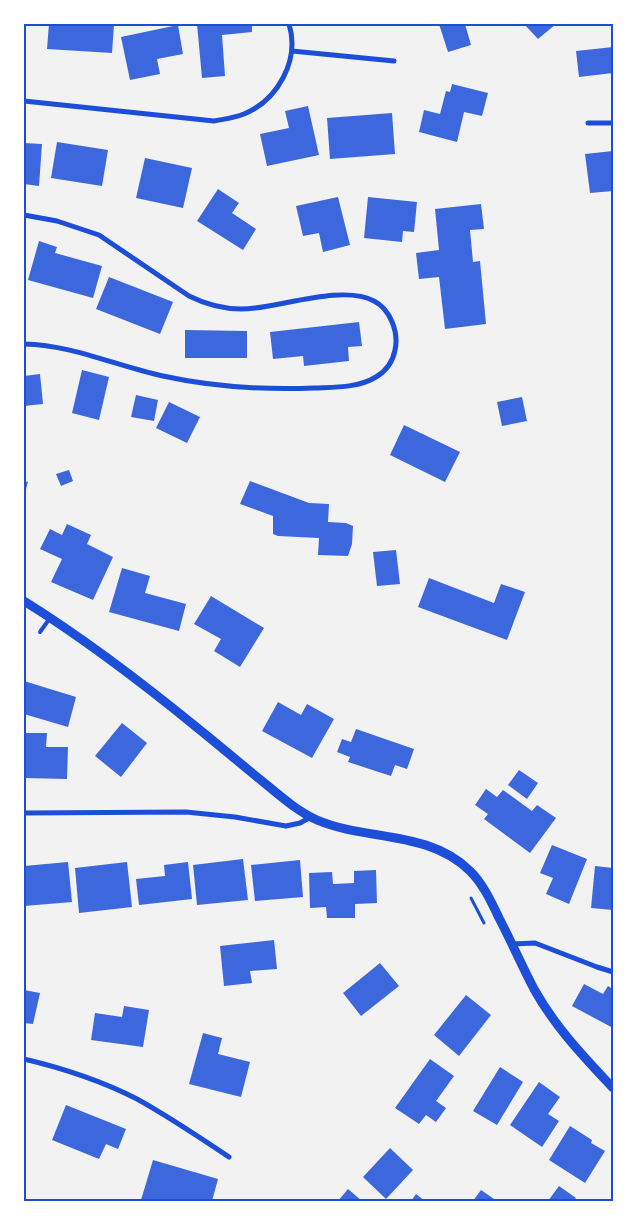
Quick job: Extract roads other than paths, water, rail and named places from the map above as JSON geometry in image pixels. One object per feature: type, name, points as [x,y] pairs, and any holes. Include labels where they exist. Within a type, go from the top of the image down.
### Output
[{"type":"street","points":[[24,101],[214,121],[234,118],[257,107],[275,91],[287,69],[292,50],[289,24]]},
{"type":"street","points":[[292,50],[394,62]]},
{"type":"street","points":[[588,123],[613,123]]},
{"type":"street","points":[[24,215],[57,221],[99,235],[189,296],[221,307],[255,308],[337,295],[370,299],[380,305],[389,316],[396,340],[394,353],[389,364],[381,373],[369,380],[337,387],[270,390],[178,379],[144,371],[75,350],[24,344]]},
{"type":"street","points":[[24,601],[158,697],[275,791],[311,817],[334,825],[416,842],[441,851],[469,870],[484,889],[535,990],[567,1038],[613,1088]]},
{"type":"street","points":[[24,813],[186,812],[235,817],[286,826],[300,823],[311,817]]},
{"type":"street","points":[[512,944],[535,943],[613,972]]},
{"type":"street","points":[[24,1059],[92,1080],[136,1099],[229,1157]]},
{"type":"lane","points":[[40,632],[50,618]]}]
